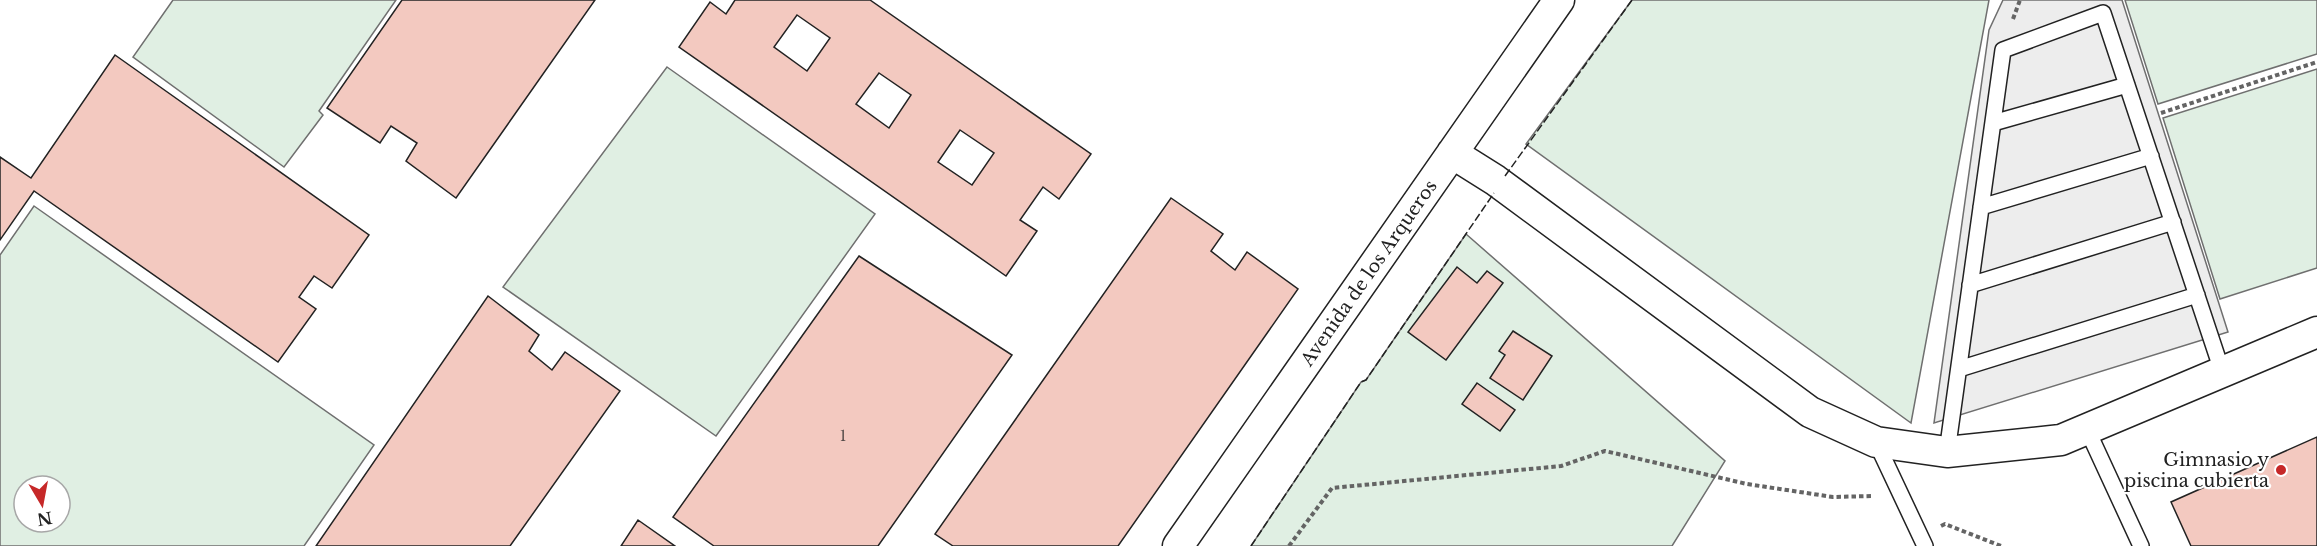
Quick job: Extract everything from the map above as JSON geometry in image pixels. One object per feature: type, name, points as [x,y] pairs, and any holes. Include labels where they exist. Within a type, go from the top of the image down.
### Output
[{"type":"street","name":"Avenida de los Arqueros","points":[[1178,546],[1559,0]]},
{"type":"street","points":[[1452,153],[1495,180],[1810,412],[1876,442],[1947,452],[2061,440],[2317,332]]},
{"type":"lane","points":[[1947,452],[2003,50],[2103,13],[2222,371]]},
{"type":"lane","points":[[1993,123],[2127,85]]},
{"type":"lane","points":[[1981,207],[2151,156]]},
{"type":"lane","points":[[1970,285],[2173,222]]},
{"type":"lane","points":[[1959,369],[2197,295]]},
{"type":"lane","points":[[2088,429],[2141,546]]},
{"type":"lane","points":[[1876,442],[1920,531],[1925,546]]},
{"type":"path","points":[[2139,120],[2317,62]]},
{"type":"path","points":[[1289,546],[1332,488],[1561,466],[1605,451],[1747,484],[1833,497],[1902,495]]},
{"type":"path","points":[[1920,531],[1945,524],[2001,546]]},
{"type":"green space","points":[[173,0],[396,0],[319,111],[323,115],[284,167],[133,57]]},
{"type":"green space","points":[[1632,0],[1989,0],[1911,423],[1526,144]]},
{"type":"green space","points":[[2125,0],[2317,0],[2317,54],[2158,104]]},
{"type":"green space","points":[[667,67],[875,214],[716,436],[503,287]]},
{"type":"green space","points":[[2317,69],[2317,268],[2220,299],[2163,118]]},
{"type":"green space","points":[[34,206],[374,445],[304,546],[0,546],[0,255]]},
{"type":"green space","points":[[1466,234],[1725,461],[1672,546],[1251,546],[1361,382],[1366,380]]},
{"type":"shaded area","points":[[2003,0],[2122,0],[2228,332],[1934,423],[1989,30]]},
{"type":"building","points":[[402,0],[595,0],[456,198],[406,161],[417,143],[391,126],[380,143],[327,108]]},
{"type":"building","points":[[735,0],[870,0],[1091,154],[1059,199],[1043,187],[1020,220],[1037,231],[1006,276],[679,47],[710,2],[726,14]],"holes":[[[797,15],[830,38],[807,71],[774,47]],[[879,73],[911,95],[889,128],[856,104]],[[960,130],[994,153],[972,185],[938,162]]]},
{"type":"building","points":[[115,55],[369,235],[332,288],[314,276],[299,297],[316,309],[278,362],[34,191],[0,240],[0,157],[31,178]]},
{"type":"building","points":[[1171,198],[1223,234],[1211,251],[1235,270],[1247,252],[1298,289],[1118,546],[953,546],[935,534]]},
{"type":"building","points":[[859,256],[1012,355],[878,546],[714,546],[673,517]]},
{"type":"building","points":[[1457,267],[1477,283],[1487,271],[1503,283],[1446,360],[1408,332]]},
{"type":"building","points":[[488,296],[539,335],[529,351],[552,370],[565,352],[620,391],[510,546],[316,546]]},
{"type":"building","points":[[1513,331],[1552,356],[1523,400],[1490,378],[1505,355],[1499,351]]},
{"type":"building","points":[[1477,383],[1515,410],[1500,431],[1462,404]]},
{"type":"building","name":"Gimnasio y piscina cubierta","points":[[2317,437],[2317,546],[2191,546],[2171,502]]},
{"type":"building","points":[[638,520],[675,546],[621,546]]},
{"type":"fence","points":[[1505,176],[1632,0]]},
{"type":"fence","points":[[1251,546],[1361,382],[1366,380],[1494,193]]},
{"type":"place","name":"Gimnasio y piscina cubierta","points":[[2281,470]]}]
